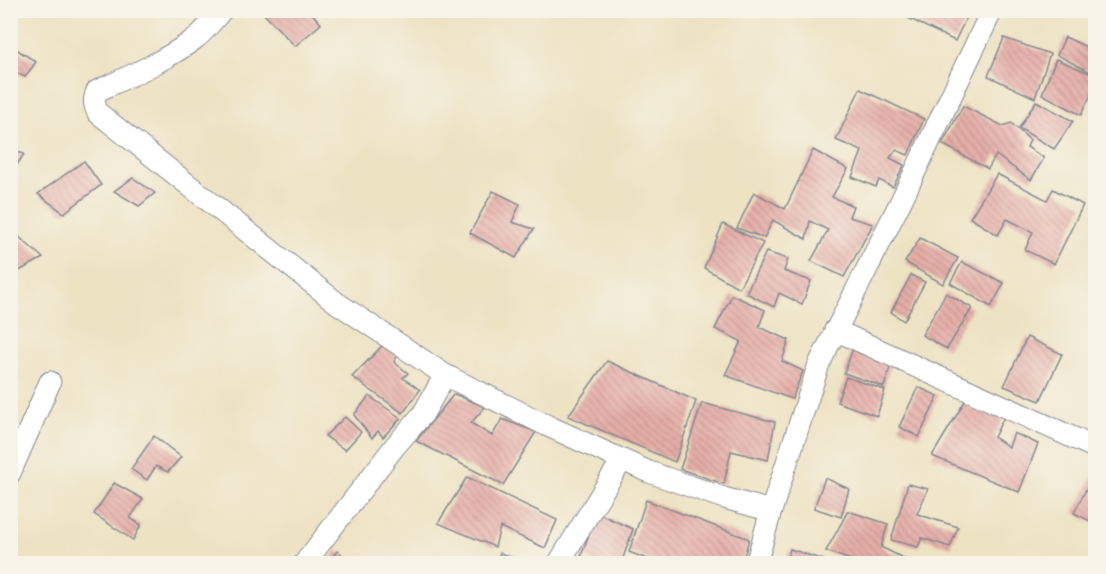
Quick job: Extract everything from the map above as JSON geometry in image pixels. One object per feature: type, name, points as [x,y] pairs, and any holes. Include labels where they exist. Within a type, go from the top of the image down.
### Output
[{"type":"street","points":[[222,10],[198,37],[136,73],[97,91],[94,106],[98,113],[336,303],[446,375],[622,460],[724,498],[771,511]]},
{"type":"street","points":[[756,564],[819,364],[902,199],[992,10]]},
{"type":"street","points":[[835,330],[1095,448]]},
{"type":"street","points":[[304,564],[423,414],[446,375]]},
{"type":"street","points":[[10,472],[50,382]]},
{"type":"street","points":[[558,564],[622,460]]},
{"type":"building","points":[[260,10],[309,10],[321,24],[295,46]]},
{"type":"building","points":[[913,10],[970,10],[955,41],[908,18]]},
{"type":"building","points":[[1065,37],[1091,49],[1096,42],[1096,75],[1057,55]]},
{"type":"building","points":[[1004,38],[1050,54],[1035,98],[988,76]]},
{"type":"building","points":[[10,45],[36,62],[25,77],[15,72],[10,77]]},
{"type":"building","points":[[1056,59],[1096,76],[1096,84],[1081,115],[1042,94]]},
{"type":"building","points":[[860,89],[924,119],[908,155],[896,150],[890,158],[904,165],[893,187],[879,180],[876,187],[852,177],[862,151],[836,140]]},
{"type":"building","points":[[1036,101],[1073,121],[1054,149],[1019,128]]},
{"type":"building","points":[[963,106],[1003,126],[1011,123],[1030,140],[1027,147],[1044,158],[1031,180],[996,155],[988,169],[942,144]]},
{"type":"building","points":[[10,110],[18,113],[10,128]]},
{"type":"building","points":[[10,150],[24,154],[10,176]]},
{"type":"building","points":[[813,150],[848,169],[832,197],[853,206],[849,217],[873,224],[844,277],[811,261],[828,230],[810,221],[806,239],[773,220],[764,238],[737,228],[754,192],[785,209]]},
{"type":"building","points":[[84,161],[101,185],[64,213],[38,194]]},
{"type":"building","points":[[997,174],[1047,200],[1053,189],[1083,205],[1054,264],[1025,250],[1033,232],[1007,219],[998,235],[970,218]]},
{"type":"building","points":[[133,178],[155,193],[139,206],[114,191]]},
{"type":"building","points":[[493,191],[520,204],[512,222],[534,229],[516,258],[470,233]]},
{"type":"building","points":[[723,224],[763,243],[739,288],[704,268]]},
{"type":"building","points":[[18,236],[43,258],[10,276],[10,241]]},
{"type":"building","points":[[920,238],[958,258],[943,284],[905,262]]},
{"type":"building","points":[[766,252],[788,259],[784,271],[811,281],[802,304],[779,293],[774,307],[746,293]]},
{"type":"building","points":[[962,262],[1004,283],[991,307],[950,283]]},
{"type":"building","points":[[911,275],[925,282],[904,321],[891,312]]},
{"type":"building","points":[[946,293],[972,308],[947,349],[922,335]]},
{"type":"building","points":[[732,295],[765,310],[759,327],[789,340],[782,361],[803,371],[792,399],[725,375],[741,341],[715,329]]},
{"type":"building","points":[[1027,337],[1062,354],[1040,401],[1004,386]]},
{"type":"building","points":[[383,345],[398,354],[394,362],[408,373],[403,378],[420,390],[403,413],[352,377]]},
{"type":"building","points":[[853,348],[892,361],[884,387],[844,373]]},
{"type":"building","points":[[607,361],[696,401],[675,462],[568,416]]},
{"type":"building","points":[[846,377],[885,390],[877,416],[837,402]]},
{"type":"building","points":[[918,387],[938,396],[919,437],[899,427]]},
{"type":"building","points":[[454,394],[485,407],[471,423],[492,436],[502,419],[536,432],[503,485],[416,441]]},
{"type":"building","points":[[369,396],[401,418],[383,437],[378,431],[372,438],[354,415]]},
{"type":"building","points":[[968,396],[1006,413],[994,437],[1009,447],[1014,433],[1038,444],[1019,492],[932,456]]},
{"type":"building","points":[[702,403],[775,422],[768,460],[731,451],[724,484],[680,469]]},
{"type":"building","points":[[345,417],[361,432],[345,450],[325,436]]},
{"type":"building","points":[[154,436],[181,457],[168,472],[156,466],[147,480],[131,469]]},
{"type":"building","points":[[1096,470],[1096,524],[1074,513]]},
{"type":"building","points":[[467,477],[557,520],[545,548],[500,527],[495,547],[438,523]]},
{"type":"building","points":[[825,478],[849,489],[841,517],[814,508]]},
{"type":"building","points":[[114,483],[143,499],[130,518],[141,525],[133,540],[94,514]]},
{"type":"building","points":[[908,484],[928,489],[917,514],[958,527],[950,547],[922,538],[918,547],[891,540]]},
{"type":"building","points":[[646,500],[749,539],[742,564],[660,564],[629,552]]},
{"type":"building","points":[[848,511],[888,524],[881,547],[915,564],[861,564],[826,551]]},
{"type":"building","points":[[597,513],[633,529],[621,564],[598,564],[581,556]]},
{"type":"building","points":[[790,549],[833,563],[833,564],[785,564]]},
{"type":"building","points":[[337,551],[356,564],[319,564],[326,557],[330,560]]},
{"type":"building","points":[[500,553],[522,561],[521,564],[495,564]]}]
